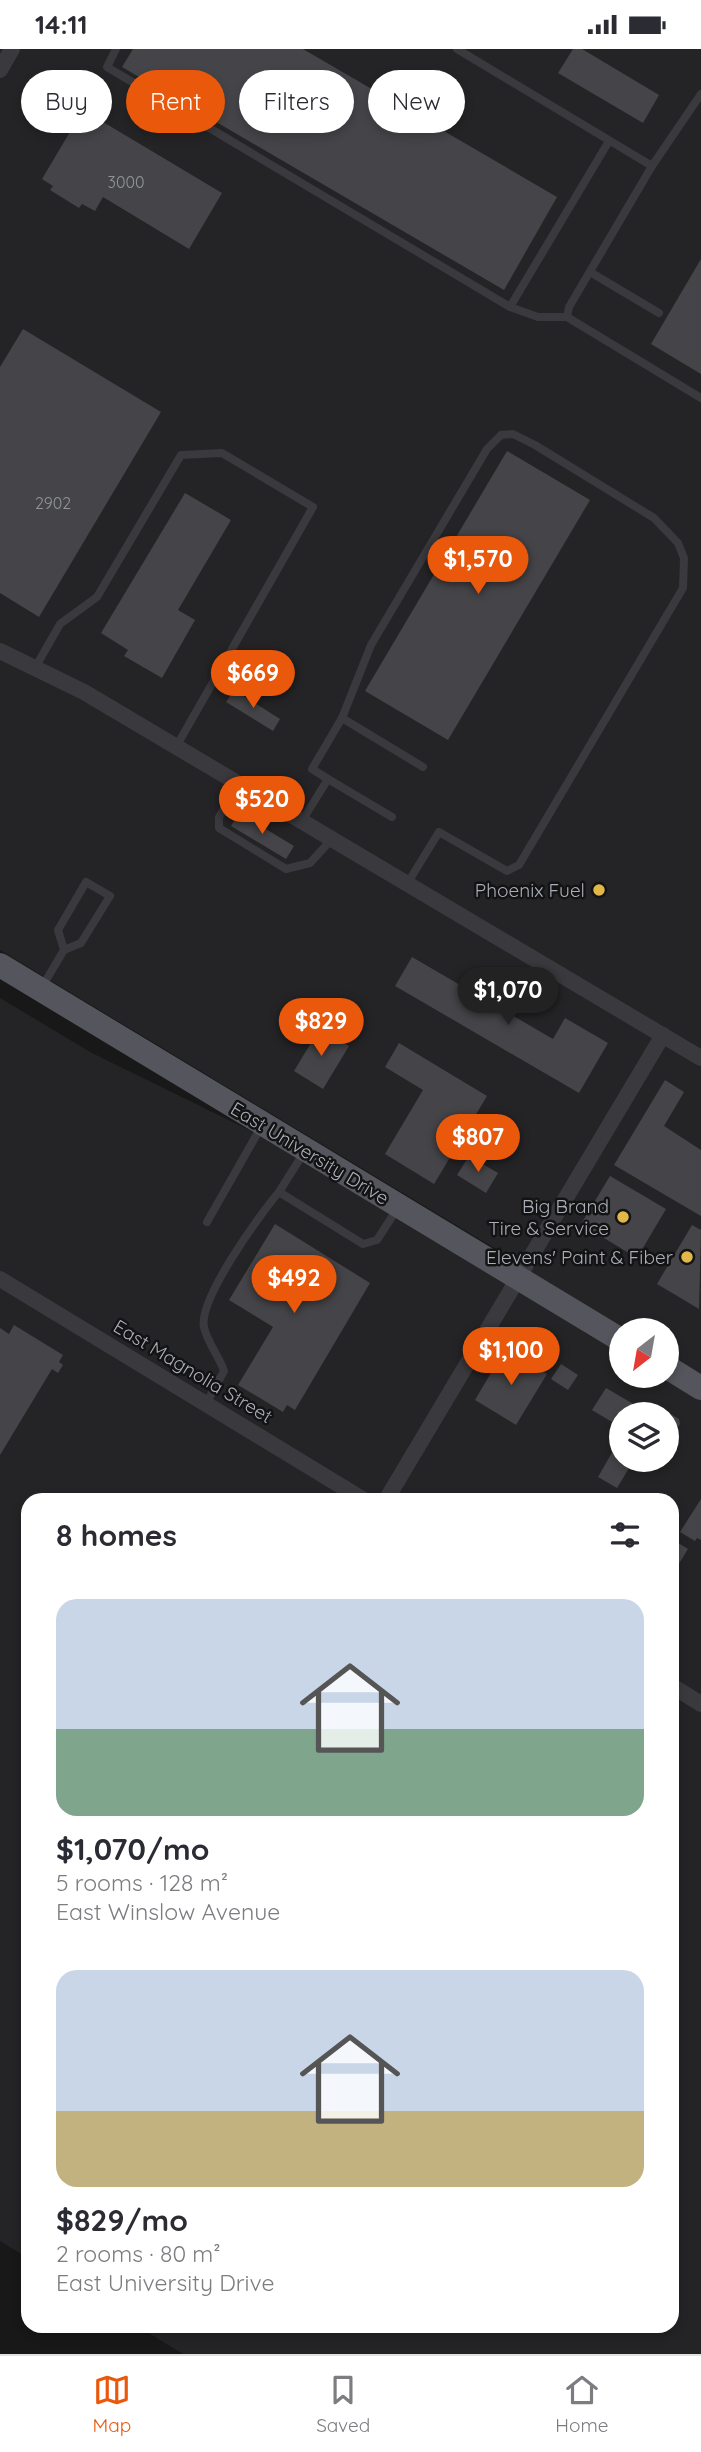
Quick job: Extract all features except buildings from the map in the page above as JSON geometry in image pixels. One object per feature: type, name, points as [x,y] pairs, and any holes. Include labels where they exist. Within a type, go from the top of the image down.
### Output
[{"type":"main road","name":"East University Drive","points":[[0,965],[609,1333]]},
{"type":"main road","points":[[679,1374],[701,1388]]},
{"type":"street","points":[[0,70],[12,49]]},
{"type":"street","points":[[0,651],[84,692],[701,1058]]},
{"type":"street","points":[[390,1493],[663,1035]]},
{"type":"street","name":"East Magnolia Street","points":[[0,1279],[352,1493]]},
{"type":"street","points":[[679,1690],[701,1704]]},
{"type":"lane","points":[[116,49],[107,67],[510,307],[538,317],[567,317],[701,398]]},
{"type":"lane","points":[[457,49],[652,166]]},
{"type":"lane","points":[[567,317],[652,166],[701,94]]},
{"type":"lane","points":[[510,307],[609,141]]},
{"type":"lane","points":[[590,272],[659,313]]},
{"type":"lane","points":[[392,817],[312,769],[342,718],[371,645],[487,449],[502,435],[513,434],[654,518],[678,543],[684,558],[683,588],[519,865],[507,871],[439,832],[407,884]]},
{"type":"lane","points":[[35,669],[60,624],[97,597],[181,455],[222,453],[313,506],[176,747]]},
{"type":"lane","points":[[342,718],[424,767]]},
{"type":"lane","points":[[302,821],[328,779]]},
{"type":"lane","points":[[239,784],[219,817],[219,828],[229,837],[286,870],[310,863],[332,839]]},
{"type":"lane","points":[[40,989],[64,950],[81,943],[110,896],[86,881],[58,930],[64,950]]},
{"type":"lane","points":[[207,1222],[263,1125]]},
{"type":"lane","points":[[206,1404],[224,1371],[204,1327],[204,1308],[256,1219],[279,1192],[305,1150]]},
{"type":"lane","points":[[279,1192],[368,1245],[377,1240],[398,1206]]},
{"type":"shaded area","points":[[0,49],[701,49],[701,2354],[183,2354],[148,2333],[679,2333],[679,1493],[21,1493],[21,2254],[0,2241],[0,998],[90,1052],[514,1260],[0,950]]},
{"type":"place","name":"Phoenix Fuel","points":[[599,890]]},
{"type":"place","name":"Big Brand Tire & Service","points":[[623,1217]]},
{"type":"place","name":"Elevens' Paint & Fiber","points":[[687,1257]]}]
